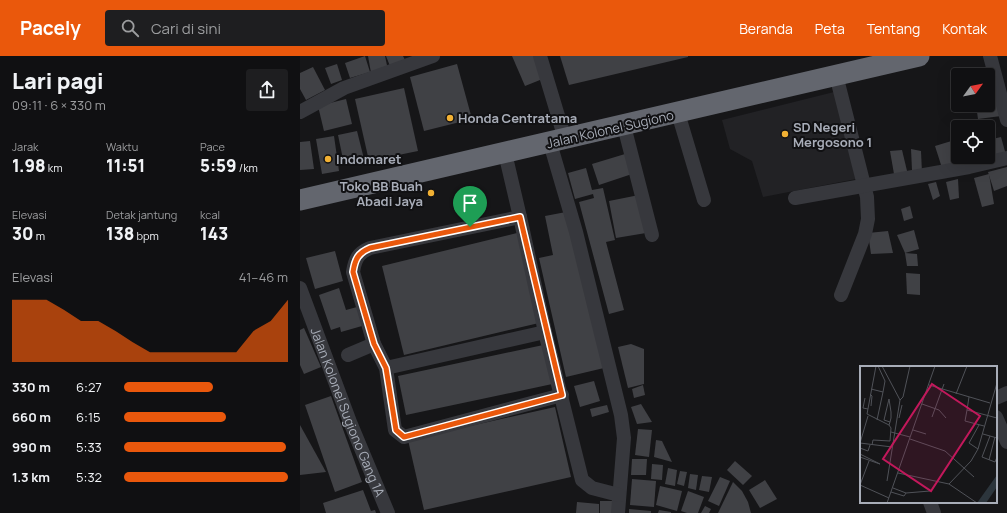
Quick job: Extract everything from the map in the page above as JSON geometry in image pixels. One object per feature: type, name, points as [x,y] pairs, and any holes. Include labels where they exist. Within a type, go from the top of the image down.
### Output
[{"type":"highway","name":"Jalan Kolonel Sugiono","points":[[300,200],[624,126],[781,87],[919,56]]},
{"type":"street","points":[[300,112],[344,88],[413,59],[433,56]]},
{"type":"street","points":[[540,56],[576,232],[622,415],[624,438],[618,513]]},
{"type":"street","points":[[990,56],[1007,120]]},
{"type":"street","points":[[836,75],[867,197],[868,219],[865,234],[841,294]]},
{"type":"street","points":[[678,113],[704,200]]},
{"type":"street","points":[[624,126],[652,235]]},
{"type":"street","points":[[505,153],[545,332],[562,395],[582,480],[592,488],[619,495]]},
{"type":"street","points":[[795,198],[864,184],[932,174],[1007,158]]},
{"type":"street","points":[[520,217],[370,248],[361,252],[355,260],[353,272],[374,344],[386,368],[396,430],[404,437],[562,395]]},
{"type":"street","name":"Jalan Kolonel Sugiono Gang 1A","points":[[300,288],[353,429],[388,513]]},
{"type":"street","points":[[386,368],[545,332]]},
{"type":"street","points":[[348,355],[374,344]]},
{"type":"street","points":[[997,398],[1007,393]]},
{"type":"street","points":[[997,419],[1007,442]]},
{"type":"street","points":[[930,503],[934,513]]},
{"type":"shaded area","name":"SD Negeri Mergosono 1","points":[[834,92],[856,179],[763,197],[752,161],[730,149],[722,120]]},
{"type":"building","points":[[365,56],[370,72],[350,78],[345,63]]},
{"type":"building","points":[[368,56],[385,56],[388,70],[371,73]]},
{"type":"building","points":[[386,56],[403,56],[405,60],[390,66]]},
{"type":"building","points":[[512,56],[536,56],[545,78],[525,86]]},
{"type":"building","points":[[560,56],[688,56],[688,57],[569,85]]},
{"type":"building","points":[[337,64],[342,80],[331,84],[325,68]]},
{"type":"building","points":[[457,64],[472,119],[424,131],[410,77]]},
{"type":"building","points":[[313,67],[325,90],[306,100],[300,89],[300,73]]},
{"type":"building","points":[[404,88],[418,151],[369,161],[355,99]]},
{"type":"building","points":[[346,99],[352,124],[324,131],[318,106]]},
{"type":"building","points":[[999,101],[1001,116],[978,119],[977,112],[995,112],[995,102]]},
{"type":"building","points":[[357,131],[364,159],[344,164],[338,135]]},
{"type":"building","points":[[334,136],[339,171],[322,174],[316,139]]},
{"type":"building","points":[[1001,137],[1006,155],[995,158],[995,138]]},
{"type":"building","points":[[310,141],[314,169],[300,170],[300,142]]},
{"type":"building","points":[[951,141],[951,164],[955,164],[942,168],[935,146]]},
{"type":"building","points":[[911,149],[921,151],[922,173],[912,170]]},
{"type":"building","points":[[902,150],[908,175],[894,174],[890,151]]},
{"type":"building","points":[[625,154],[632,174],[599,185],[592,164]]},
{"type":"building","points":[[1007,167],[1007,186],[994,191],[988,172]]},
{"type":"building","points":[[586,168],[592,190],[603,188],[615,240],[606,242],[624,310],[609,314],[579,202],[594,198],[593,194],[575,199],[568,173]]},
{"type":"building","points":[[989,174],[994,204],[982,207],[974,178]]},
{"type":"building","points":[[958,179],[959,198],[950,200],[946,182]]},
{"type":"building","points":[[936,182],[940,196],[933,200],[928,184]]},
{"type":"building","points":[[639,195],[646,233],[616,238],[609,201]]},
{"type":"building","points":[[910,206],[913,218],[904,221],[901,209]]},
{"type":"building","points":[[566,212],[604,368],[566,377],[539,258],[553,255],[545,216]]},
{"type":"building","points":[[914,230],[919,249],[905,253],[897,235]]},
{"type":"building","points":[[888,231],[893,253],[871,254],[868,233]]},
{"type":"building","points":[[517,233],[539,323],[404,355],[382,266]]},
{"type":"building","points":[[335,251],[343,281],[315,289],[306,258]]},
{"type":"building","points":[[905,253],[917,254],[918,266],[907,266]]},
{"type":"building","points":[[906,273],[920,274],[920,295],[907,294]]},
{"type":"building","points":[[339,288],[346,310],[357,307],[362,326],[341,332],[340,327],[331,330],[319,295]]},
{"type":"building","points":[[304,328],[321,367],[304,374],[300,365],[300,330]]},
{"type":"building","points":[[548,344],[557,383],[406,415],[398,376]]},
{"type":"building","points":[[631,344],[644,349],[644,384],[628,388],[618,347]]},
{"type":"building","points":[[594,381],[600,401],[580,407],[574,386]]},
{"type":"building","points":[[643,385],[645,395],[634,398],[632,389]]},
{"type":"building","points":[[331,396],[362,482],[335,492],[305,405]]},
{"type":"building","points":[[641,404],[652,422],[637,424],[631,407]]},
{"type":"building","points":[[607,405],[609,412],[592,417],[590,409]]},
{"type":"building","points":[[555,407],[571,477],[424,510],[408,440]]},
{"type":"building","points":[[300,425],[326,472],[300,475]]},
{"type":"building","points":[[638,429],[652,430],[649,457],[635,455]]},
{"type":"building","points":[[656,440],[662,441],[672,462],[654,457]]},
{"type":"building","points":[[632,459],[647,459],[646,475],[631,475]]},
{"type":"building","points":[[735,461],[752,476],[743,485],[727,470]]},
{"type":"building","points":[[652,464],[663,465],[662,480],[651,479]]},
{"type":"building","points":[[668,468],[677,470],[675,486],[665,484]]},
{"type":"building","points":[[680,471],[687,472],[684,486],[677,484]]},
{"type":"building","points":[[690,474],[698,475],[696,490],[688,488]]},
{"type":"building","points":[[702,476],[712,477],[709,492],[699,490]]},
{"type":"building","points":[[720,477],[730,481],[719,506],[708,501]]},
{"type":"building","points":[[632,479],[656,481],[654,507],[630,505]]},
{"type":"building","points":[[765,480],[777,499],[760,508],[749,490]]},
{"type":"building","points":[[733,482],[742,491],[748,502],[751,513],[718,513]]},
{"type":"building","points":[[660,486],[682,491],[677,511],[656,505]]},
{"type":"building","points":[[363,490],[371,511],[375,510],[376,513],[326,513],[323,503]]},
{"type":"building","points":[[688,491],[704,497],[698,513],[687,513],[681,511]]},
{"type":"building","points":[[600,501],[616,501],[616,513],[600,513]]},
{"type":"building","points":[[577,502],[599,504],[599,513],[576,513]]},
{"type":"building","points":[[705,506],[711,509],[709,513],[701,513]]},
{"type":"building","points":[[629,509],[651,511],[651,513],[629,513]]},
{"type":"building","points":[[659,510],[671,512],[671,513],[658,513]]},
{"type":"place","name":"Honda Centratama","points":[[450,118]]},
{"type":"place","name":"SD Negeri Mergosono 1","points":[[785,134]]},
{"type":"place","name":"Indomaret","points":[[328,159]]},
{"type":"place","name":"Toko BB Buah Abadi Jaya","points":[[431,193]]},
{"type":"route","points":[[520,217],[545,332],[562,395],[404,437],[396,430],[386,368],[374,344],[353,272],[355,260],[361,252],[370,248],[470,227],[520,217]]}]
